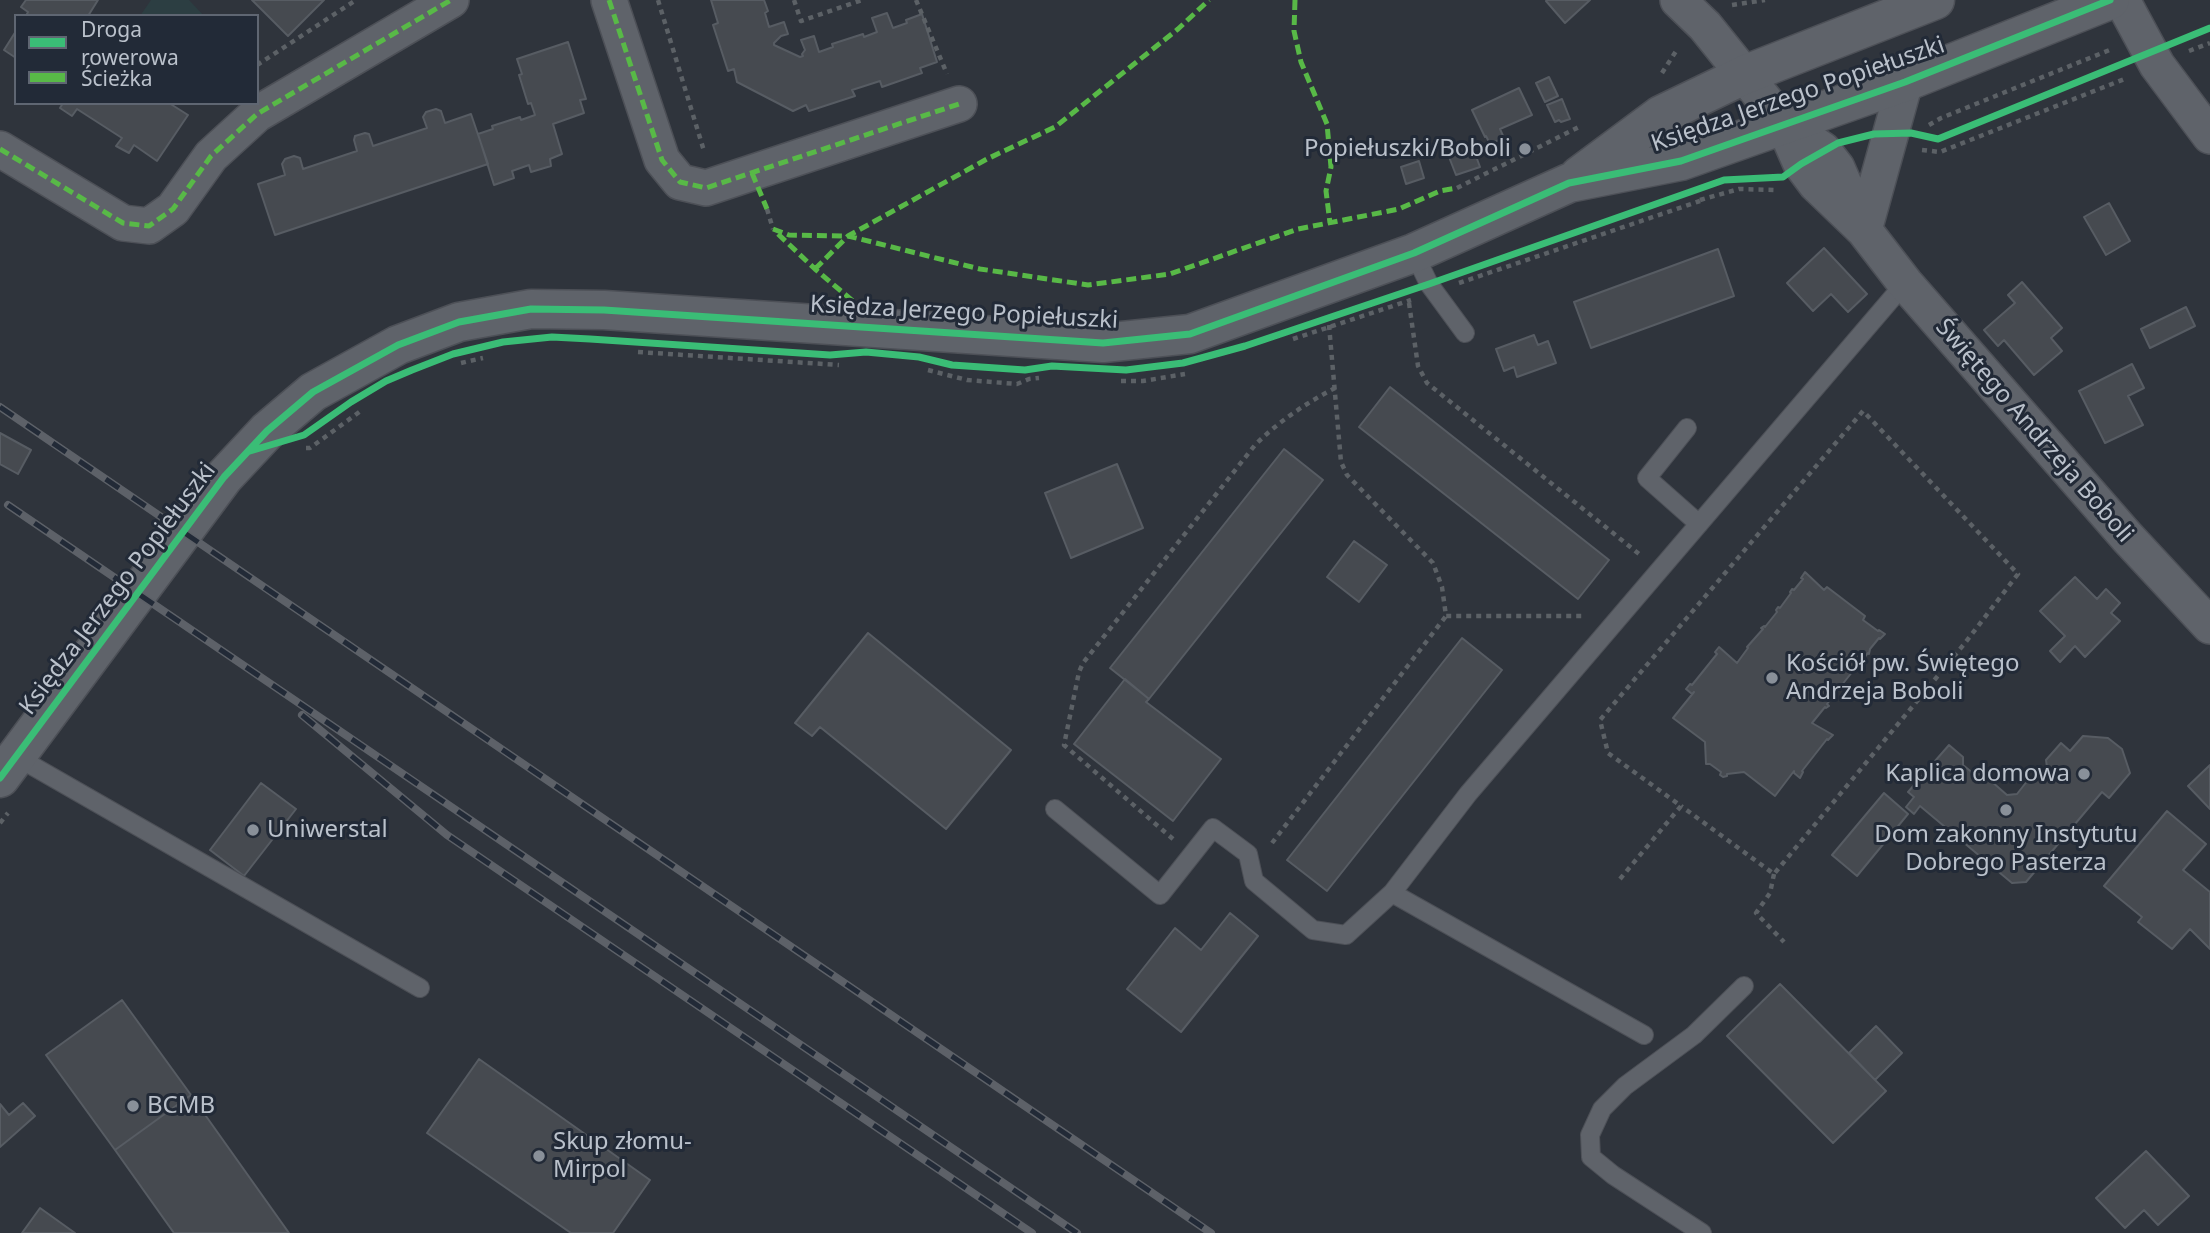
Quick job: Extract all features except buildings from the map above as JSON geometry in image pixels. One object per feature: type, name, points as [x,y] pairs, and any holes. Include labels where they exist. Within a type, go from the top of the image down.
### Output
[{"type":"street","points":[[0,149],[123,223],[149,226],[173,209],[211,156],[257,114],[451,0]]},
{"type":"street","points":[[609,0],[662,160],[680,182],[706,188],[959,104]]},
{"type":"street","points":[[1678,0],[1705,26],[1744,75]]},
{"type":"street","name":"Księdza Jerzego Popiełuszki","points":[[8,767],[224,477],[267,431],[313,393],[398,345],[459,322],[531,309],[604,310],[1104,343],[1190,334],[1421,269],[1569,183],[1661,115],[1744,75],[1935,0]]},
{"type":"street","name":"Księdza Jerzego Popiełuszki","points":[[1569,183],[1681,160],[1905,82],[2110,0]]},
{"type":"street","points":[[2122,0],[2148,58],[2210,136]]},
{"type":"street","name":"Świętego Andrzeja Boboli","points":[[1744,75],[1783,124],[1824,150],[1837,169],[1864,230],[1905,283],[2127,537],[2210,626]]},
{"type":"street","points":[[1864,230],[1899,138],[1905,82]]},
{"type":"lane","points":[[1421,269],[1465,334]]},
{"type":"lane","points":[[1055,809],[1160,895],[1213,828],[1248,854],[1254,881],[1313,930],[1346,935],[1392,893],[1468,794],[1905,283]]},
{"type":"lane","points":[[1687,428],[1647,478],[1699,524]]},
{"type":"lane","points":[[8,767],[420,988]]},
{"type":"lane","points":[[1392,893],[1644,1035]]},
{"type":"lane","points":[[1702,1233],[1613,1175],[1591,1157],[1590,1135],[1602,1109],[1625,1086],[1695,1035],[1744,986]]},
{"type":"path","points":[[259,64],[356,0]]},
{"type":"path","points":[[658,0],[715,185]]},
{"type":"path","points":[[793,0],[800,21],[862,0]]},
{"type":"path","points":[[1899,138],[1941,118],[2121,45],[2148,58]]},
{"type":"path","points":[[1899,138],[1940,152],[2148,58]]},
{"type":"path","points":[[1457,188],[1590,121]]},
{"type":"path","points":[[767,209],[773,229]]},
{"type":"path","points":[[1421,269],[1406,291],[1418,366],[1427,383],[1659,570]]},
{"type":"path","points":[[1251,866],[1261,858],[1446,616],[1442,587],[1433,563],[1347,475],[1341,462],[1328,317],[1317,321]]},
{"type":"path","points":[[1191,855],[1064,745],[1079,672],[1083,663],[1255,445],[1268,432],[1335,388]]},
{"type":"path","points":[[1774,874],[1608,753],[1600,720],[1863,411],[2018,574],[1965,643],[1774,874],[1770,893],[1756,913],[1784,942]]},
{"type":"path","points":[[1446,616],[1618,617]]},
{"type":"path","points":[[1620,880],[1681,806]]},
{"type":"shaded area","points":[[151,0],[189,0],[202,14],[141,14]]},
{"type":"railway","points":[[0,407],[1211,1233]]},
{"type":"railway","points":[[8,505],[1077,1233]]},
{"type":"railway","points":[[302,715],[447,835],[1032,1233]]},
{"type":"marked path","points":[[0,149],[123,223],[149,226],[173,209],[211,156],[257,114],[451,0]]},
{"type":"marked path","points":[[609,0],[662,160],[680,182],[706,188],[959,104]]},
{"type":"marked path","points":[[815,269],[848,236],[987,159],[1055,127],[1178,29],[1209,0]]},
{"type":"marked path","points":[[1295,0],[1294,31],[1301,62],[1327,124],[1331,167],[1326,191],[1330,223]]},
{"type":"marked path","points":[[752,173],[767,209]]},
{"type":"marked path","points":[[773,229],[789,235],[848,236],[980,269],[1088,285],[1170,274],[1298,229],[1399,209],[1440,191],[1457,188]]},
{"type":"marked path","points":[[778,234],[854,302]]},
{"type":"cycle path","points":[[0,778],[224,477],[267,431],[313,392],[398,345],[459,322],[531,309],[604,310],[1103,343],[1190,334],[1414,253],[1569,183],[1681,161],[1905,82],[2110,0]]},
{"type":"cycle path","points":[[250,451],[304,435],[386,381],[453,354],[503,342],[552,337],[830,355],[866,352],[919,357],[952,365],[1025,370],[1052,366],[1126,370],[1183,363],[1245,346],[1429,284],[1724,180],[1783,177],[1838,143],[1874,134],[1911,133],[1938,139],[2210,28]]},
{"type":"place","name":"Popiełuszki/Boboli","points":[[1525,149]]},
{"type":"place","name":"Kościół pw. Świętego Andrzeja Boboli","points":[[1772,678]]},
{"type":"place","name":"Kaplica domowa","points":[[2084,774]]},
{"type":"place","name":"Dom zakonny Instytutu Dobrego Pasterza","points":[[2006,810]]},
{"type":"place","name":"Uniwerstal","points":[[253,830]]},
{"type":"place","name":"BCMB","points":[[133,1106]]},
{"type":"place","name":"Skup złomu- Mirpol","points":[[539,1156]]}]
